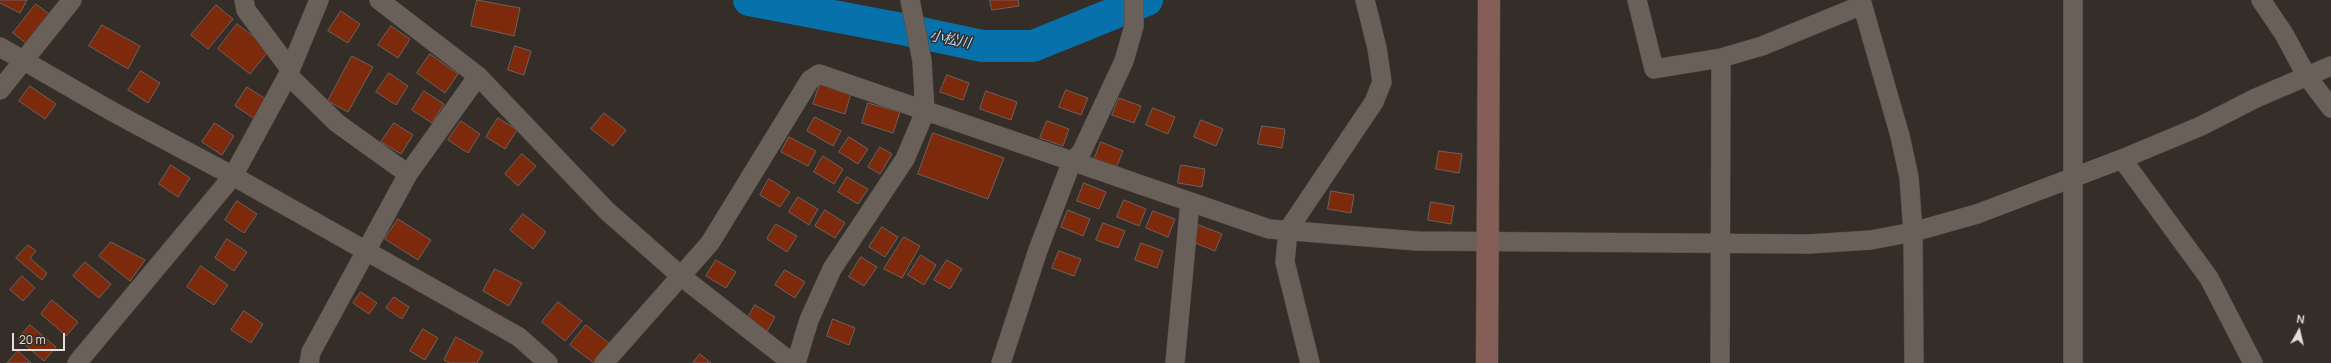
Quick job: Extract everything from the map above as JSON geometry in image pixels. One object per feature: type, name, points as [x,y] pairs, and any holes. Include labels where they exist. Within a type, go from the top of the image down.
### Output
[{"type":"street","points":[[0,90],[72,0]]},
{"type":"street","points":[[244,0],[246,10],[289,72],[338,123],[408,174]]},
{"type":"street","points":[[77,363],[233,176],[289,72],[319,0]]},
{"type":"street","points":[[379,0],[478,76],[607,211],[682,277],[792,363]]},
{"type":"street","points":[[1000,363],[1038,250],[1072,161],[1081,153],[1121,68],[1134,26],[1134,0]]},
{"type":"street","points":[[1310,363],[1285,262],[1288,230],[1374,102],[1382,82],[1377,48],[1365,0]]},
{"type":"street","points":[[1487,363],[1489,242],[1489,0]]},
{"type":"street","points":[[1637,0],[1654,70],[1721,58],[1762,46],[1862,3],[1900,136],[1909,177],[1914,232],[1914,363]]},
{"type":"street","points":[[2074,0],[2074,363]]},
{"type":"street","points":[[2261,0],[2284,34],[2306,75],[2331,108]]},
{"type":"street","points":[[796,363],[809,320],[832,269],[905,159],[925,112],[922,61],[911,5]]},
{"type":"street","points":[[0,47],[113,112],[233,176],[519,337],[548,363]]},
{"type":"street","points":[[1720,363],[1721,58]]},
{"type":"street","points":[[604,363],[682,277],[710,243],[810,80],[819,74],[925,112],[1269,229],[1417,241],[1809,244],[1871,240],[1914,232],[1977,214],[2073,176],[2122,159],[2201,126],[2306,75],[2331,66]]},
{"type":"street","points":[[310,363],[311,352],[408,174],[478,76]]},
{"type":"street","points":[[2122,159],[2209,278],[2253,363]]},
{"type":"street","points":[[1175,363],[1190,202]]},
{"type":"building","points":[[0,0],[27,0],[20,13],[0,3]]},
{"type":"building","points":[[477,0],[520,8],[514,36],[471,26]]},
{"type":"building","points":[[990,0],[1018,0],[1019,6],[992,10]]},
{"type":"building","points":[[36,4],[50,15],[27,44],[13,33]]},
{"type":"building","points":[[216,5],[233,19],[208,49],[191,35]]},
{"type":"building","points":[[341,11],[360,24],[348,43],[328,31]]},
{"type":"building","points":[[237,24],[270,49],[250,74],[218,49]]},
{"type":"building","points":[[102,25],[140,46],[128,69],[89,46]]},
{"type":"building","points":[[391,26],[410,39],[398,58],[378,45]]},
{"type":"building","points":[[515,46],[531,51],[524,75],[508,70]]},
{"type":"building","points":[[430,54],[458,74],[445,93],[417,73]]},
{"type":"building","points":[[352,56],[373,67],[348,112],[328,101]]},
{"type":"building","points":[[141,71],[160,83],[148,103],[128,90]]},
{"type":"building","points":[[389,73],[408,86],[396,105],[376,92]]},
{"type":"building","points":[[947,75],[969,83],[963,100],[940,92]]},
{"type":"building","points":[[820,84],[851,93],[845,114],[813,104]]},
{"type":"building","points":[[30,86],[56,104],[45,119],[19,101]]},
{"type":"building","points":[[247,87],[267,100],[255,119],[235,106]]},
{"type":"building","points":[[1066,90],[1088,98],[1081,115],[1059,107]]},
{"type":"building","points":[[424,91],[444,104],[432,123],[412,110]]},
{"type":"building","points":[[986,91],[1017,102],[1011,120],[980,109]]},
{"type":"building","points":[[1119,98],[1141,106],[1134,123],[1112,115]]},
{"type":"building","points":[[868,103],[900,112],[893,133],[862,123]]},
{"type":"building","points":[[1153,108],[1175,117],[1168,134],[1146,125]]},
{"type":"building","points":[[604,113],[626,130],[613,146],[591,129]]},
{"type":"building","points":[[815,117],[841,131],[833,146],[807,131]]},
{"type":"building","points":[[498,118],[517,130],[505,149],[486,137]]},
{"type":"building","points":[[1201,120],[1223,129],[1216,146],[1194,137]]},
{"type":"building","points":[[461,121],[480,134],[468,153],[448,140]]},
{"type":"building","points":[[1047,121],[1069,129],[1063,146],[1040,138]]},
{"type":"building","points":[[215,123],[234,136],[222,155],[202,142]]},
{"type":"building","points":[[394,123],[413,135],[401,154],[381,142]]},
{"type":"building","points":[[1262,126],[1285,129],[1282,148],[1258,144]]},
{"type":"building","points":[[933,133],[1004,158],[988,199],[918,174]]},
{"type":"building","points":[[789,137],[816,151],[808,166],[781,152]]},
{"type":"building","points":[[849,137],[868,149],[858,164],[839,152]]},
{"type":"building","points":[[1101,142],[1123,151],[1116,168],[1094,160]]},
{"type":"building","points":[[880,147],[892,154],[880,174],[868,167]]},
{"type":"building","points":[[1439,151],[1462,154],[1459,173],[1436,169]]},
{"type":"building","points":[[522,154],[536,166],[518,186],[505,174]]},
{"type":"building","points":[[823,156],[843,169],[834,184],[814,172]]},
{"type":"building","points":[[171,165],[190,178],[178,197],[159,184]]},
{"type":"building","points":[[1181,165],[1205,169],[1202,187],[1178,183]]},
{"type":"building","points":[[847,177],[868,189],[858,204],[838,192]]},
{"type":"building","points":[[769,179],[790,192],[780,207],[760,195]]},
{"type":"building","points":[[1084,183],[1106,192],[1099,209],[1077,201]]},
{"type":"building","points":[[1331,191],[1354,195],[1351,213],[1328,209]]},
{"type":"building","points":[[798,197],[818,209],[809,225],[789,212]]},
{"type":"building","points":[[1124,200],[1146,209],[1139,226],[1117,217]]},
{"type":"building","points":[[237,201],[257,214],[244,233],[225,220]]},
{"type":"building","points":[[1431,202],[1454,206],[1451,224],[1428,220]]},
{"type":"building","points":[[825,210],[845,223],[835,238],[815,226]]},
{"type":"building","points":[[1068,210],[1090,219],[1083,236],[1061,227]]},
{"type":"building","points":[[1153,211],[1175,219],[1168,237],[1146,228]]},
{"type":"building","points":[[523,214],[546,232],[533,249],[510,230]]},
{"type":"building","points":[[398,219],[431,240],[418,260],[385,239]]},
{"type":"building","points":[[1103,223],[1125,231],[1118,248],[1096,240]]},
{"type":"building","points":[[776,224],[797,236],[787,252],[767,239]]},
{"type":"building","points":[[1199,225],[1222,234],[1215,251],[1193,242]]},
{"type":"building","points":[[882,227],[898,237],[885,257],[869,247]]},
{"type":"building","points":[[904,237],[920,246],[902,278],[884,269]]},
{"type":"building","points":[[227,239],[247,252],[234,271],[215,258]]},
{"type":"building","points":[[111,242],[145,260],[130,281],[99,256]]},
{"type":"building","points":[[1141,243],[1163,251],[1157,268],[1135,260]]},
{"type":"building","points":[[28,245],[36,251],[30,258],[47,273],[42,280],[16,258]]},
{"type":"building","points":[[1059,251],[1081,259],[1074,276],[1052,268]]},
{"type":"building","points":[[921,255],[936,265],[924,285],[908,275]]},
{"type":"building","points":[[861,257],[877,267],[864,286],[849,277]]},
{"type":"building","points":[[716,260],[736,272],[726,288],[706,276]]},
{"type":"building","points":[[947,260],[962,269],[950,289],[934,280]]},
{"type":"building","points":[[85,262],[111,284],[99,298],[73,276]]},
{"type":"building","points":[[201,266],[228,285],[214,305],[187,287]]},
{"type":"building","points":[[495,269],[522,283],[509,306],[483,291]]},
{"type":"building","points":[[785,270],[805,282],[795,298],[775,285]]},
{"type":"building","points":[[22,276],[35,288],[23,301],[10,290]]},
{"type":"building","points":[[361,292],[377,303],[369,314],[353,303]]},
{"type":"building","points":[[394,297],[409,307],[402,319],[386,308]]},
{"type":"building","points":[[52,300],[78,322],[66,336],[41,314]]},
{"type":"building","points":[[558,302],[582,321],[565,341],[542,322]]},
{"type":"building","points":[[755,305],[775,317],[766,333],[746,321]]},
{"type":"building","points":[[244,311],[263,324],[251,343],[231,330]]},
{"type":"building","points":[[833,319],[855,328],[849,345],[827,336]]},
{"type":"building","points":[[30,325],[56,347],[44,361],[18,339]]},
{"type":"building","points":[[586,325],[610,344],[594,363],[570,345]]},
{"type":"building","points":[[423,329],[438,338],[425,360],[410,351]]},
{"type":"building","points":[[456,337],[483,352],[477,363],[449,363],[444,360]]},
{"type":"building","points":[[18,351],[31,363],[7,363]]},
{"type":"building","points":[[700,354],[711,363],[693,363]]},
{"type":"waterway","name":"小松川","points":[[749,0],[982,46],[1033,46],[1147,0]]}]
